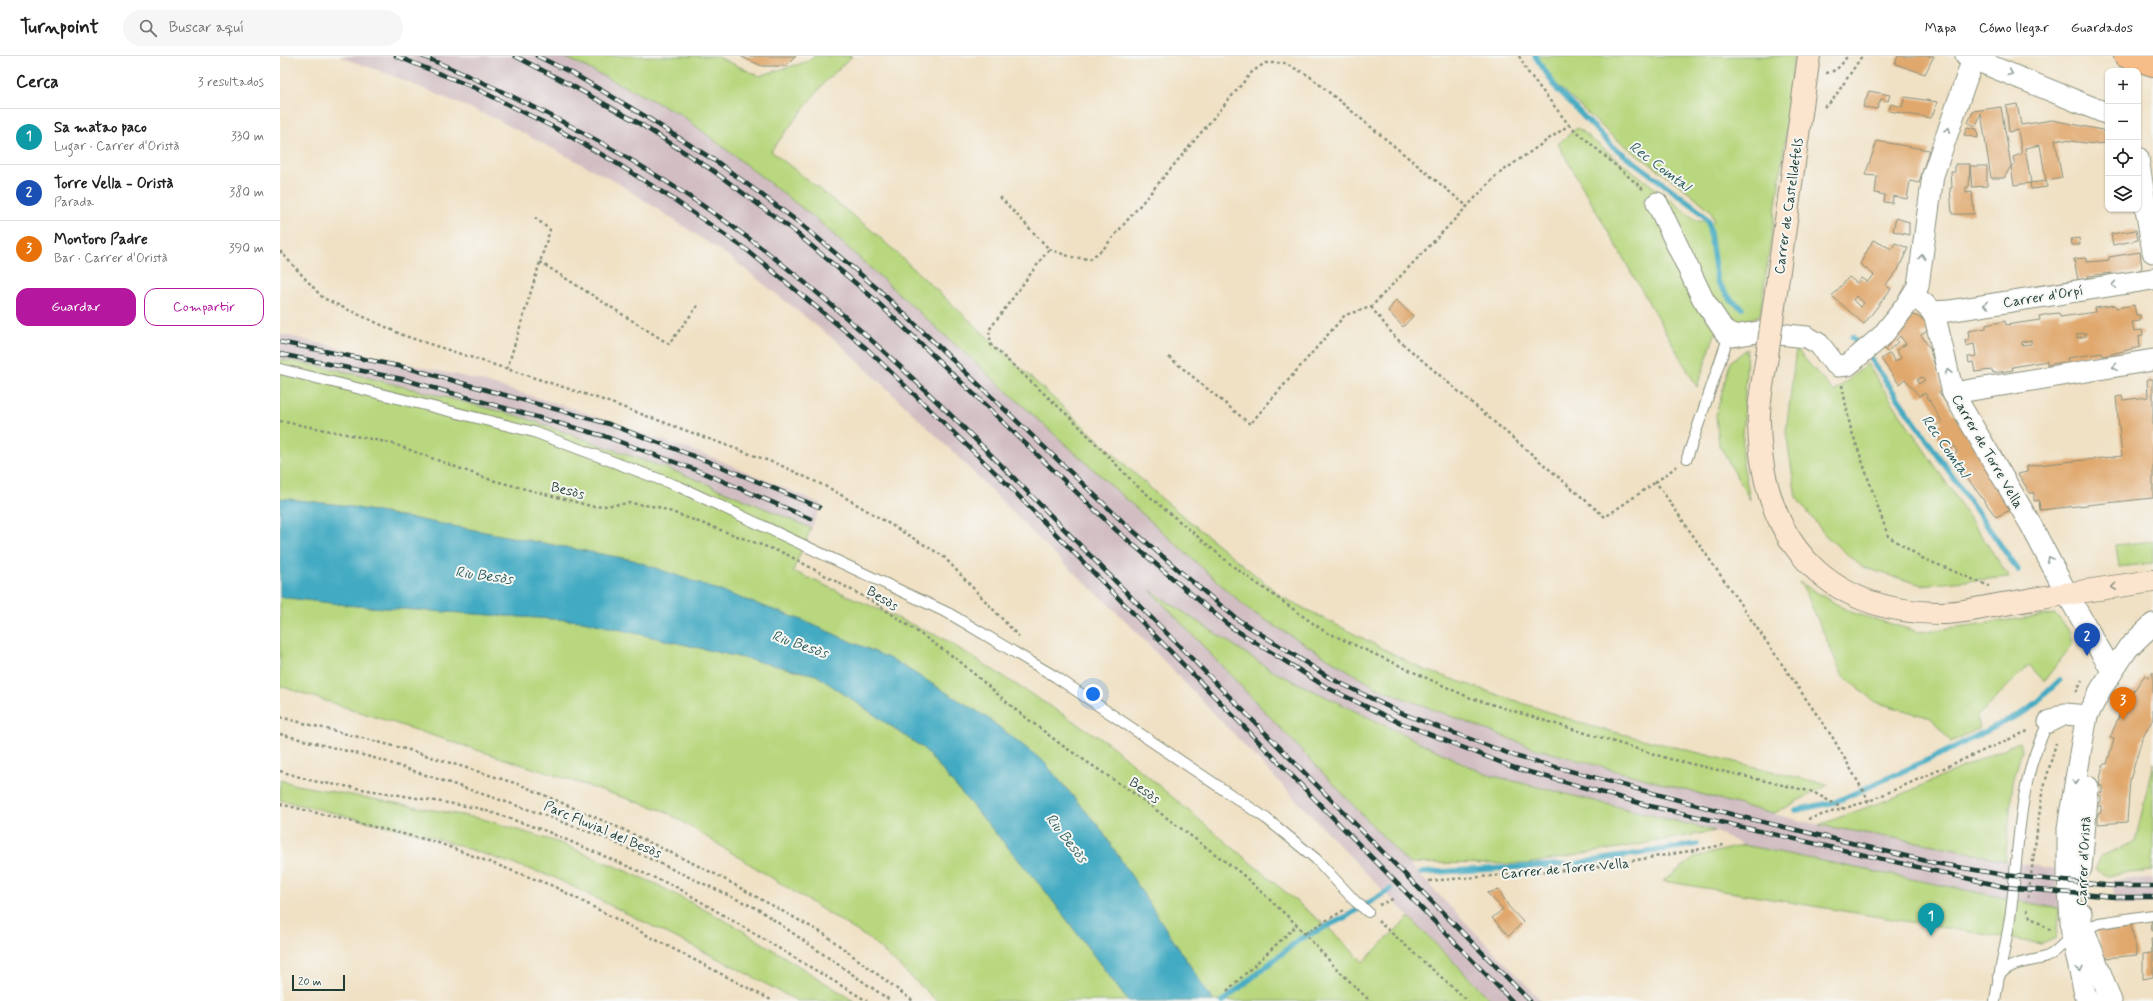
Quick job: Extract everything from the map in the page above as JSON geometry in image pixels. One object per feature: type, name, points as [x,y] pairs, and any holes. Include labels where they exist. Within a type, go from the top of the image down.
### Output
[{"type":"highway","points":[[2125,56],[2153,65]]},
{"type":"street","points":[[1657,203],[1703,299],[1718,322],[1729,335],[1742,336],[1758,332],[1807,337],[1819,344],[1838,366],[1848,365],[1865,352],[1892,324],[1913,295],[1920,278],[1933,175],[1970,57],[2105,113]]},
{"type":"street","name":"Carrer de Castelldefels","points":[[1814,64],[1774,306],[1758,421],[1763,464],[1772,506],[1788,537],[1809,564],[1837,586],[1870,603],[1906,611],[1942,613],[2153,581]]},
{"type":"street","points":[[2141,176],[2153,252]]},
{"type":"street","name":"Carrer d'Orpí","points":[[1932,312],[1949,311],[2153,279]]},
{"type":"street","name":"Carrer de Torre Vella","points":[[1913,295],[1932,312],[1938,326],[1953,393],[2031,525],[2067,594],[2112,671]]},
{"type":"street","points":[[1953,393],[2153,360]]},
{"type":"street","name":"Carrer d'Oristà","points":[[2111,1001],[2101,975],[2072,934],[2068,828],[2087,716],[2112,671],[2128,648],[2153,624]]},
{"type":"street","points":[[2057,718],[2087,716]]},
{"type":"street","points":[[2072,934],[2085,994],[2091,1001],[2101,975]]},
{"type":"lane","points":[[1687,458],[1729,335]]},
{"type":"lane","points":[[280,369],[534,432],[680,487],[950,614],[1056,677],[1267,819],[1316,859],[1355,901],[1368,912]]},
{"type":"lane","points":[[1995,1001],[2010,912],[2027,780],[2038,741],[2057,718]]},
{"type":"lane","points":[[1998,977],[2004,970],[2011,966],[2047,957],[2059,948],[2072,934],[2099,922],[2153,915]]},
{"type":"path","points":[[1519,56],[1528,71],[1569,125],[1632,178],[1657,203]]},
{"type":"path","points":[[1814,64],[1830,72],[1842,65],[1847,56]]},
{"type":"path","points":[[1824,107],[1832,101],[1862,56]]},
{"type":"path","points":[[1000,197],[1049,249],[1071,258],[1090,259],[1104,248],[1252,72],[1265,63],[1284,63],[1308,75],[1468,207]]},
{"type":"path","points":[[1169,357],[1250,424],[1345,315],[1371,307],[1497,175],[1569,125]]},
{"type":"path","points":[[507,369],[550,230],[533,216]]},
{"type":"path","points":[[1049,249],[989,330],[991,345],[1075,422],[1136,485],[1234,567],[1324,631],[1468,697],[1670,759],[1813,792],[1844,809]]},
{"type":"path","points":[[280,251],[323,298],[405,336],[603,400],[780,465],[831,489],[943,556],[1024,642]]},
{"type":"path","points":[[540,262],[669,344],[699,304]]},
{"type":"path","points":[[1371,307],[1395,337],[1605,517],[1656,482],[1687,458]]},
{"type":"path","points":[[1838,366],[1850,426],[1888,536],[1922,558],[1995,588]]},
{"type":"path","name":"Besòs","points":[[280,421],[391,443],[491,480],[595,507],[630,503],[658,507],[786,554],[877,604],[958,660],[1016,710],[1063,746],[1132,792],[1242,874],[1298,925],[1334,966],[1370,1001]]},
{"type":"path","points":[[1656,482],[1833,738],[1869,801]]},
{"type":"path","points":[[2072,934],[2030,917],[2027,909],[2042,794],[2057,718],[2082,680]]},
{"type":"path","points":[[280,717],[409,750],[521,785],[614,826],[715,874],[824,934],[913,1001]]},
{"type":"path","points":[[1808,819],[1869,801],[2057,718]]},
{"type":"path","name":"Parc Fluvial del Besòs","points":[[280,734],[378,759],[530,810],[605,838],[758,909],[891,1001]]},
{"type":"path","name":"Parc Fluvial del Besòs","points":[[280,771],[313,781],[478,808],[546,831],[678,888],[867,1001]]},
{"type":"path","points":[[280,804],[436,842],[553,886],[773,1001]]},
{"type":"path","name":"Carrer de Torre Vella","points":[[1429,881],[1590,868],[1724,846]]},
{"type":"path","points":[[1305,933],[1343,911]]},
{"type":"path","points":[[1368,912],[1468,1001]]},
{"type":"path","points":[[1227,991],[1298,925]]},
{"type":"shaded area","points":[[338,56],[563,56],[680,114],[815,218],[1249,610],[1377,688],[1534,748],[1773,814],[1819,825],[1951,848],[2005,861],[2056,869],[2059,909],[1743,845],[1715,831],[1485,774],[1271,670],[1152,591],[1434,890],[1542,1001],[1492,1001],[1365,872],[1121,616],[1054,554],[952,451],[841,345],[727,255],[618,183],[496,119],[391,75]]},
{"type":"shaded area","points":[[280,334],[478,380],[572,408],[714,458],[822,504],[811,528],[693,478],[522,417],[338,370],[280,359]]},
{"type":"shaded area","points":[[2153,878],[2153,904],[2115,904],[2112,880]]},
{"type":"green space","points":[[563,56],[716,56],[759,76],[809,61],[813,56],[852,56],[823,84],[771,151],[875,233],[1160,497],[1282,597],[1425,670],[1590,726],[1828,785],[1773,814],[1534,748],[1377,688],[1249,610],[815,218],[680,114]]},
{"type":"green space","points":[[1536,56],[1794,56],[1783,156],[1760,315],[1715,334],[1697,387],[1558,144],[1577,128],[1697,221],[1714,222],[1711,211],[1689,192],[1612,136],[1556,84]]},
{"type":"green space","points":[[1747,349],[1742,458],[1750,500],[1719,445],[1716,415],[1730,362]]},
{"type":"green space","points":[[1796,349],[1834,392],[1867,364],[2009,577],[1922,585],[1862,567],[1826,536],[1796,497],[1786,432]]},
{"type":"green space","points":[[280,359],[338,370],[522,417],[693,478],[811,528],[793,571],[944,639],[1108,743],[1333,932],[1363,962],[1409,917],[1492,1001],[1213,1001],[1100,828],[1043,761],[985,716],[893,660],[802,620],[633,560],[341,505],[280,498]]},
{"type":"green space","points":[[2153,541],[2153,563],[2119,567],[2116,545]]},
{"type":"green space","points":[[1799,582],[1850,612],[1919,632],[2055,614],[2069,630],[2072,645],[2044,681],[2029,665],[1977,717],[1980,728],[1951,742],[1931,718],[1875,702],[1842,675],[1805,591]]},
{"type":"green space","points":[[1150,590],[1271,670],[1485,774],[1715,831],[1527,864],[1408,863]]},
{"type":"green space","points":[[280,597],[356,606],[583,621],[816,675],[923,748],[1046,892],[1128,1001],[937,1001],[871,940],[665,811],[280,686]]},
{"type":"green space","points":[[2019,742],[2022,750],[2013,782],[2005,861],[1951,848],[1819,825],[1903,794]]},
{"type":"green space","points":[[2153,763],[2153,871],[2106,875],[2095,870],[2101,856],[2135,842]]},
{"type":"green space","points":[[280,780],[296,785],[483,819],[560,843],[656,884],[737,927],[854,1001],[797,1001],[731,965],[553,877],[429,836],[280,800]]},
{"type":"green space","points":[[1743,845],[2059,909],[2056,938],[2042,944],[1663,881],[1696,857]]},
{"type":"water","name":"Riu Besòs","points":[[280,498],[341,505],[633,560],[802,620],[893,660],[985,716],[1043,761],[1100,828],[1213,1001],[1128,1001],[1046,892],[923,748],[816,675],[583,621],[356,606],[280,597]]},
{"type":"building","points":[[740,56],[796,56],[786,66],[762,66]]},
{"type":"building","points":[[1898,56],[1934,56],[1925,74],[1895,64]]},
{"type":"building","points":[[1869,91],[1890,95],[1888,101],[1881,99],[1877,109],[1863,107]]},
{"type":"building","points":[[1905,97],[1938,102],[1931,118],[1889,111],[1891,104],[1902,107]]},
{"type":"building","points":[[2017,104],[2021,125],[2052,120],[2102,130],[2105,132],[2105,143],[2094,144],[2055,139],[2062,178],[2046,181],[2040,145],[2025,148],[2031,183],[2014,185],[2011,166],[2015,165],[2013,157],[2021,154],[2021,149],[2018,130],[2009,132],[2006,106]]},
{"type":"building","points":[[2001,107],[2011,166],[2004,178],[1991,178],[1981,113],[1976,126],[1968,123],[1973,111]]},
{"type":"building","points":[[1967,127],[1977,129],[1978,138],[1964,135]]},
{"type":"building","points":[[1877,141],[1929,150],[1919,183],[1910,181],[1907,199],[1893,196],[1892,203],[1884,202],[1885,195],[1875,193],[1877,176],[1865,175]]},
{"type":"building","points":[[1955,164],[1970,164],[1969,187],[1966,187],[1966,193],[1972,192],[1974,214],[1952,214],[1950,188],[1952,188],[1951,172],[1955,172]]},
{"type":"building","points":[[1970,166],[1987,166],[1987,186],[1972,187]]},
{"type":"building","points":[[2046,181],[2047,187],[2031,189],[2030,183]]},
{"type":"building","points":[[1896,218],[1909,222],[1909,235],[1893,231]]},
{"type":"building","points":[[2136,230],[2138,240],[2113,245],[2111,234]]},
{"type":"building","points":[[2079,238],[2080,245],[2072,245],[2071,239]]},
{"type":"building","points":[[1873,240],[1892,249],[1895,243],[1908,248],[1898,270],[1886,285],[1891,289],[1864,324],[1832,296],[1849,277],[1857,283],[1861,278],[1867,282],[1874,275],[1860,264]],"holes":[[[1856,296],[1864,303],[1860,307],[1853,300]]]},
{"type":"building","points":[[2140,252],[2142,267],[2139,271],[2111,275],[2111,273],[2088,276],[2089,278],[2078,280],[2074,259],[2086,258],[2086,262],[2101,261],[2109,260],[2109,257]]},
{"type":"building","points":[[1396,300],[1413,316],[1403,327],[1388,311]]},
{"type":"building","points":[[2115,305],[2116,308],[2134,305],[2136,315],[2140,315],[2140,321],[2132,322],[2134,331],[2142,330],[2143,335],[2139,336],[2140,347],[2103,356],[2102,353],[2067,358],[2068,361],[2047,365],[2047,361],[2012,367],[2013,370],[1993,373],[1992,370],[1975,372],[1973,362],[1969,363],[1968,357],[1976,356],[1974,344],[1966,346],[1965,340],[1969,340],[1968,331],[1986,328],[1986,325],[2005,321],[2006,325],[2040,320],[2039,316],[2049,314],[2059,313],[2060,317],[2096,312],[2095,308]],"holes":[[[2086,333],[2086,336],[2077,338],[2077,334]],[[2031,340],[2031,344],[2022,345],[2022,342]]]},
{"type":"building","points":[[1914,315],[1925,320],[1927,331],[1921,335],[1931,350],[1930,351],[1943,389],[1939,392],[1953,414],[1954,413],[2012,509],[1996,517],[1951,456],[1957,452],[1953,444],[1950,446],[1952,449],[1947,451],[1932,428],[1942,422],[1925,393],[1919,396],[1905,379],[1899,384],[1881,359],[1890,353],[1895,362],[1901,358],[1896,350],[1906,344],[1900,336],[1896,340],[1898,342],[1887,352],[1881,345]],"holes":[[[1922,377],[1925,380],[1919,384],[1917,380]]]},
{"type":"building","points":[[2147,379],[2153,379],[2153,498],[2040,510],[2039,500],[2034,501],[2034,493],[2030,493],[2018,474],[2027,472],[2027,466],[2122,456],[2116,397],[2122,396],[2123,400],[2148,397]]},
{"type":"building","points":[[2153,672],[2153,719],[2142,739],[2130,780],[2127,822],[2098,824],[2098,813],[2101,812],[2101,805],[2097,807],[2097,804],[2101,802],[2101,796],[2097,794],[2098,791],[2102,793],[2102,786],[2099,785],[2103,764],[2107,764],[2114,739],[2110,738],[2122,709],[2127,710],[2130,703],[2127,700],[2145,675],[2149,677]]},
{"type":"building","points":[[1499,890],[1509,907],[1523,922],[1509,936],[1492,918],[1503,909],[1487,893]]},
{"type":"building","points":[[2153,921],[2153,931],[2152,931],[2151,922]]},
{"type":"building","points":[[2131,924],[2137,955],[2106,958],[2095,929]]},
{"type":"building","points":[[2151,939],[2153,939],[2153,977],[2143,979],[2143,954],[2152,953]]},
{"type":"waterway","name":"Rec Comtal","points":[[1535,56],[1557,89],[1611,145],[1695,207],[1708,220],[1717,281],[1731,300],[1742,308]]},
{"type":"waterway","name":"Rec Comtal","points":[[1852,337],[1861,348]]},
{"type":"waterway","name":"Rec Comtal","points":[[1867,354],[2018,570]]},
{"type":"waterway","points":[[1796,810],[1835,802],[1943,753],[2028,710],[2060,680]]},
{"type":"waterway","points":[[1421,873],[1573,864],[1697,844]]},
{"type":"waterway","points":[[1223,1001],[1300,939],[1344,918],[1391,889]]},
{"type":"railway","points":[[396,56],[475,88],[557,129],[613,161],[673,199],[747,250],[866,348],[1004,481],[1512,1001]]},
{"type":"railway","points":[[422,56],[552,116],[636,163],[677,188],[716,215],[806,283],[855,325],[949,413],[1530,1001]]},
{"type":"railway","points":[[515,56],[637,122],[712,170],[794,231],[873,298],[1116,530],[1231,627],[1326,687],[1396,721],[1515,768],[1650,806],[2005,887],[2114,897],[2153,897]]},
{"type":"railway","points":[[537,56],[572,73],[643,115],[720,164],[801,224],[879,290],[1123,522],[1183,574],[1237,619],[1330,678],[1401,713],[1518,757],[1738,816],[1935,863],[2004,875],[2114,886],[2153,886]]},
{"type":"railway","points":[[280,342],[408,368],[609,424],[712,463],[819,507]]},
{"type":"railway","points":[[280,354],[402,379],[604,436],[704,473],[811,519]]},
{"type":"place","name":"Torre Vella - Oristà","points":[[2087,656]]},
{"type":"place","name":"Montoro Padre","points":[[2123,720]]},
{"type":"place","name":"Sa matao paco","points":[[1931,936]]}]
